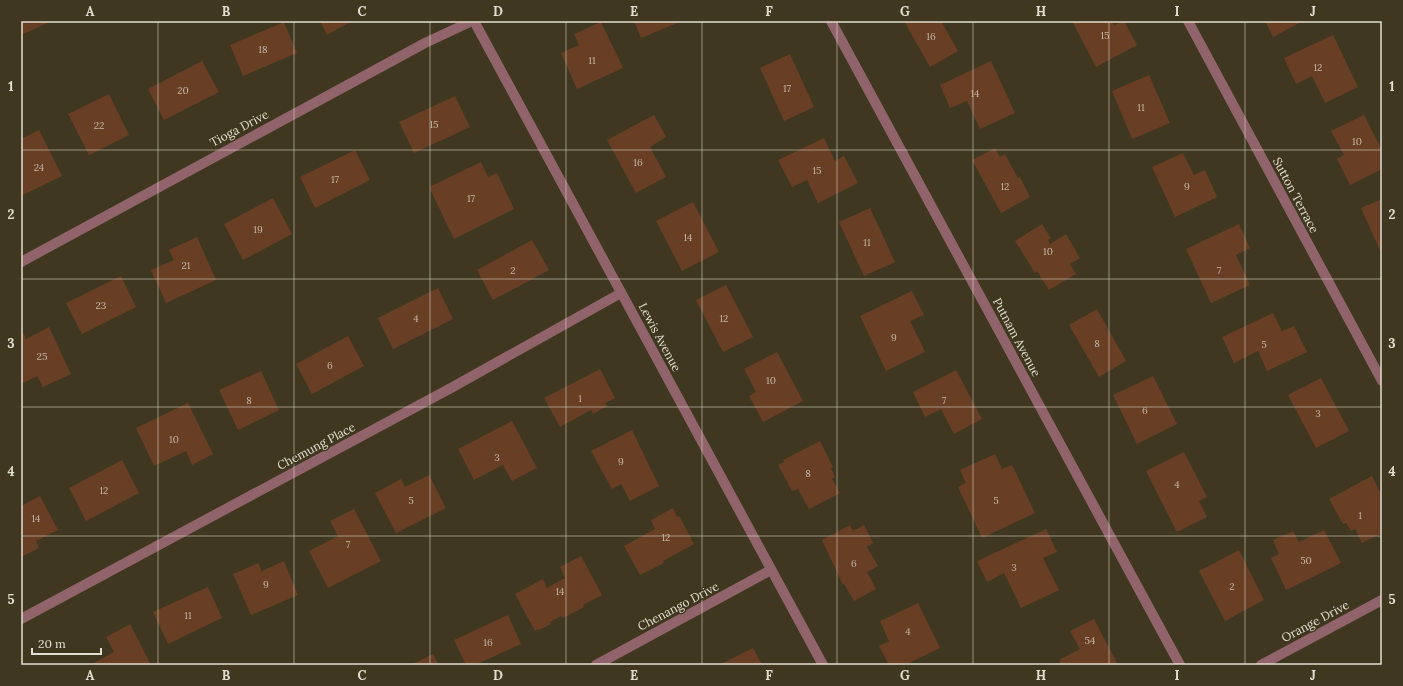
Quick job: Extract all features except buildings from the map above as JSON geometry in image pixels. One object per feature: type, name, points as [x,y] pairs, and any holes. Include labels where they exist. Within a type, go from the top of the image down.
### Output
[{"type":"street","name":"Tioga Drive","points":[[21,262],[425,43],[473,21]]},
{"type":"street","name":"Lewis Avenue","points":[[473,21],[822,665]]},
{"type":"street","name":"Putnam Avenue","points":[[831,21],[1180,665]]},
{"type":"street","name":"Sutton Terrace","points":[[1188,21],[1382,381]]},
{"type":"street","name":"Chemung Place","points":[[21,619],[437,395],[621,293]]},
{"type":"street","name":"Chenango Drive","points":[[596,665],[771,570]]},
{"type":"street","name":"Orange Drive","points":[[1261,665],[1382,600]]}]
